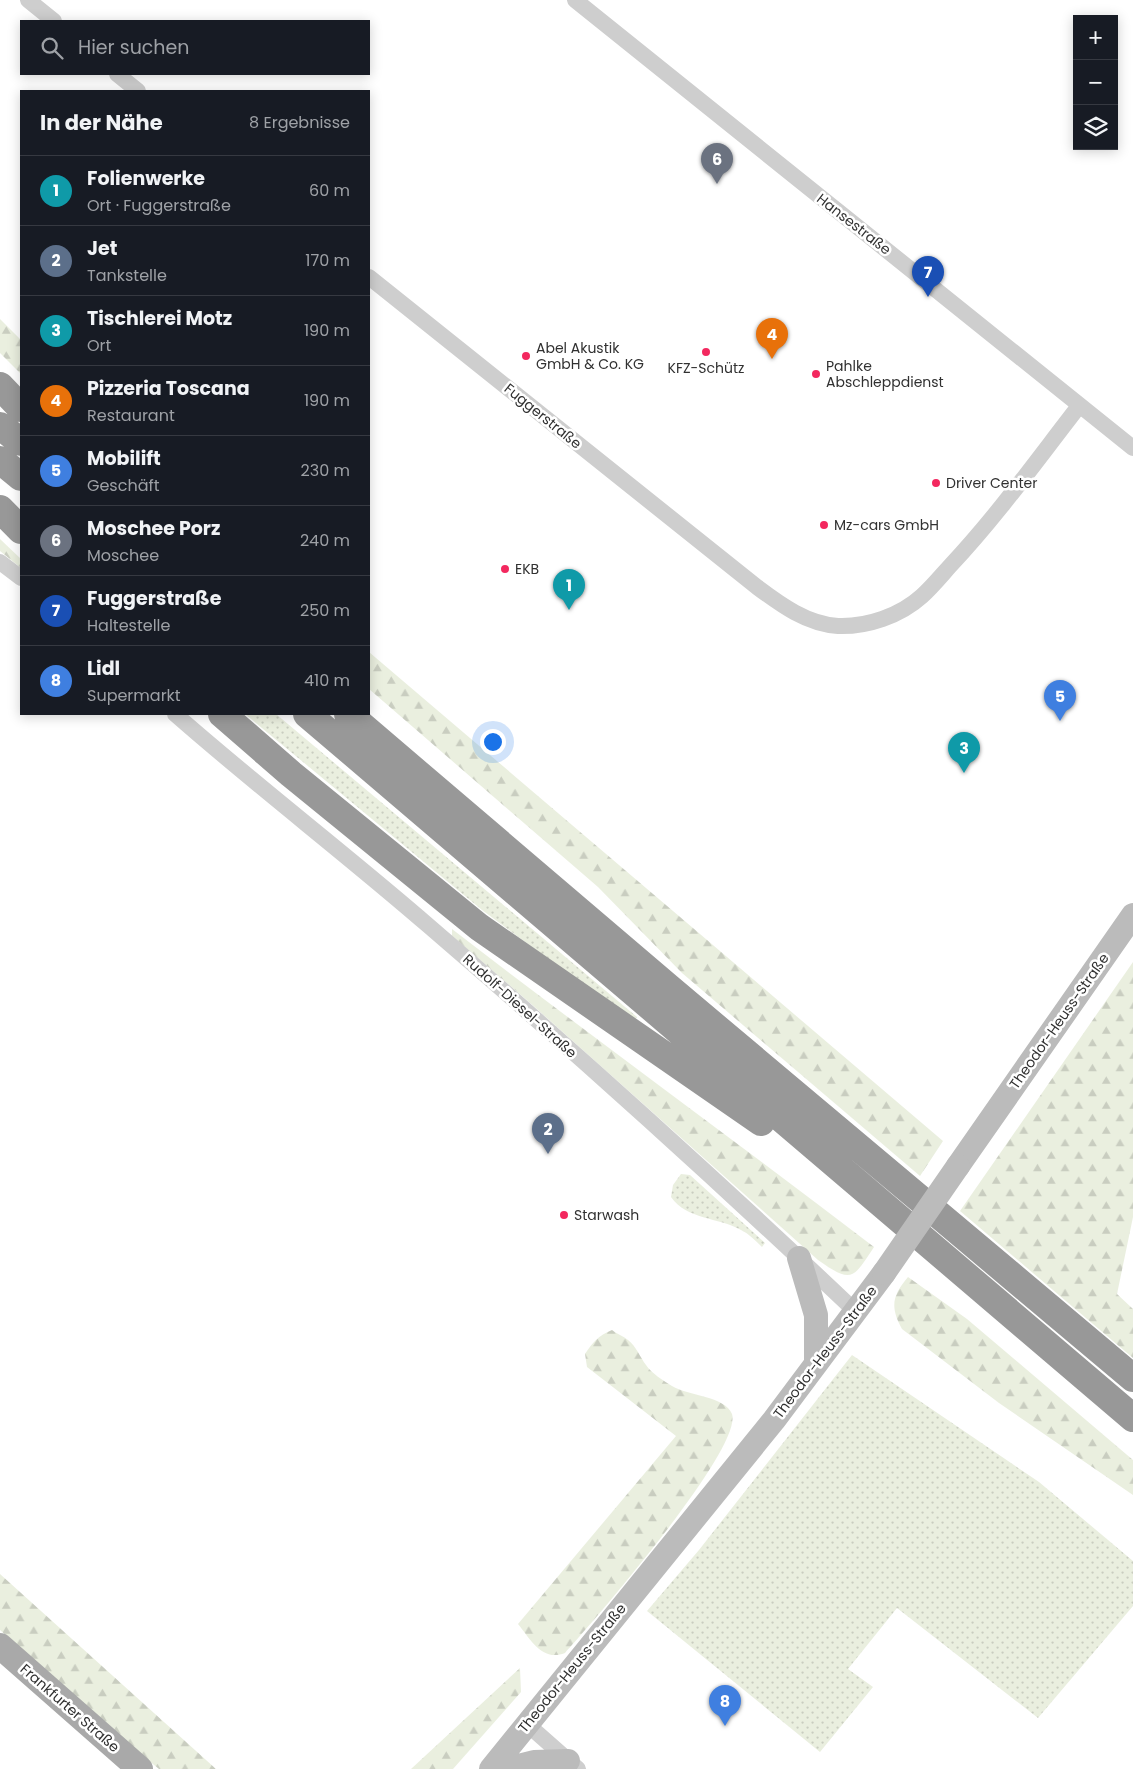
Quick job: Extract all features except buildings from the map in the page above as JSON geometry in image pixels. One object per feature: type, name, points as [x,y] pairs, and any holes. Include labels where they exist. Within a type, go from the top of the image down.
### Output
[{"type":"highway","points":[[0,386],[20,407]]},
{"type":"highway","points":[[0,426],[20,441]]},
{"type":"highway","points":[[0,460],[20,476]]},
{"type":"highway","points":[[0,509],[20,529]]},
{"type":"highway","points":[[223,715],[299,781],[479,928],[884,1206]]},
{"type":"highway","points":[[308,715],[1133,1418]]},
{"type":"highway","points":[[349,715],[669,988],[1133,1378]]},
{"type":"main road","name":"Theodor-Heuss-Straße","points":[[491,1769],[774,1420],[884,1272],[1133,915]]},
{"type":"main road","points":[[799,1258],[816,1314],[816,1363]]},
{"type":"main road","name":"Frankfurter Straße","points":[[0,1646],[140,1769]]},
{"type":"main road","points":[[507,1769],[534,1762],[573,1765]]},
{"type":"street","points":[[28,0],[53,20]]},
{"type":"street","name":"Hansestraße","points":[[575,0],[1133,448]]},
{"type":"street","points":[[118,75],[137,90]]},
{"type":"street","name":"Fuggerstraße","points":[[370,277],[757,587],[792,611],[811,620],[835,626],[873,622],[899,612],[921,597],[977,537],[1079,406]]},
{"type":"street","points":[[0,562],[20,577]]},
{"type":"street","name":"Rudolf-Diesel-Straße","points":[[176,715],[258,786],[429,926],[685,1153],[854,1310]]},
{"type":"street","points":[[527,1724],[573,1765]]},
{"type":"green space","points":[[0,319],[20,339],[20,373],[0,353]]},
{"type":"green space","points":[[0,539],[20,558],[20,567],[0,551]]},
{"type":"green space","points":[[370,653],[943,1141],[920,1176],[682,973],[598,887],[370,690]]},
{"type":"green space","points":[[246,715],[277,715],[637,1017],[633,1022],[482,910]]},
{"type":"green space","points":[[452,929],[874,1247],[856,1272],[851,1275],[838,1273],[818,1260],[529,1002],[452,936]]},
{"type":"green space","points":[[1133,962],[1133,1217],[1117,1294],[1133,1309],[1133,1358],[960,1211]]},
{"type":"green space","points":[[681,1174],[690,1175],[765,1243],[762,1247],[741,1230],[694,1214],[678,1204],[671,1197],[673,1185]]},
{"type":"green space","points":[[908,1277],[967,1319],[1133,1460],[1133,1495],[999,1403],[902,1329],[894,1308],[894,1302],[899,1290]]},
{"type":"green space","points":[[612,1330],[631,1342],[654,1374],[672,1386],[722,1403],[728,1408],[732,1414],[729,1433],[715,1461],[664,1534],[565,1653],[550,1655],[538,1648],[518,1624],[676,1436],[587,1367],[585,1354],[596,1340]]},
{"type":"green space","points":[[852,1355],[1039,1482],[1133,1561],[1133,1606],[1038,1718],[897,1608],[848,1669],[873,1687],[820,1752],[647,1611],[699,1550]]},
{"type":"green space","points":[[0,1574],[216,1769],[159,1769],[120,1737],[0,1630]]},
{"type":"green space","points":[[520,1668],[521,1692],[453,1769],[411,1769]]},
{"type":"place","name":"Moschee Porz","points":[[717,184]]},
{"type":"place","name":"Fuggerstraße","points":[[928,297]]},
{"type":"place","name":"KFZ-Schütz","points":[[706,352]]},
{"type":"place","name":"Abel Akustik GmbH & Co. KG","points":[[526,356]]},
{"type":"place","name":"Pizzeria Toscana","points":[[772,359]]},
{"type":"place","name":"Pahlke Abschleppdienst","points":[[816,374]]},
{"type":"place","name":"Driver Center","points":[[936,483]]},
{"type":"place","name":"Mz-cars GmbH","points":[[824,525]]},
{"type":"place","name":"EKB","points":[[505,569]]},
{"type":"place","name":"Folienwerke","points":[[569,610]]},
{"type":"place","name":"Mobilift","points":[[1060,721]]},
{"type":"place","name":"Tischlerei Motz","points":[[964,773]]},
{"type":"place","name":"Jet","points":[[548,1154]]},
{"type":"place","name":"Starwash","points":[[564,1215]]},
{"type":"place","name":"Lidl","points":[[725,1726]]}]
